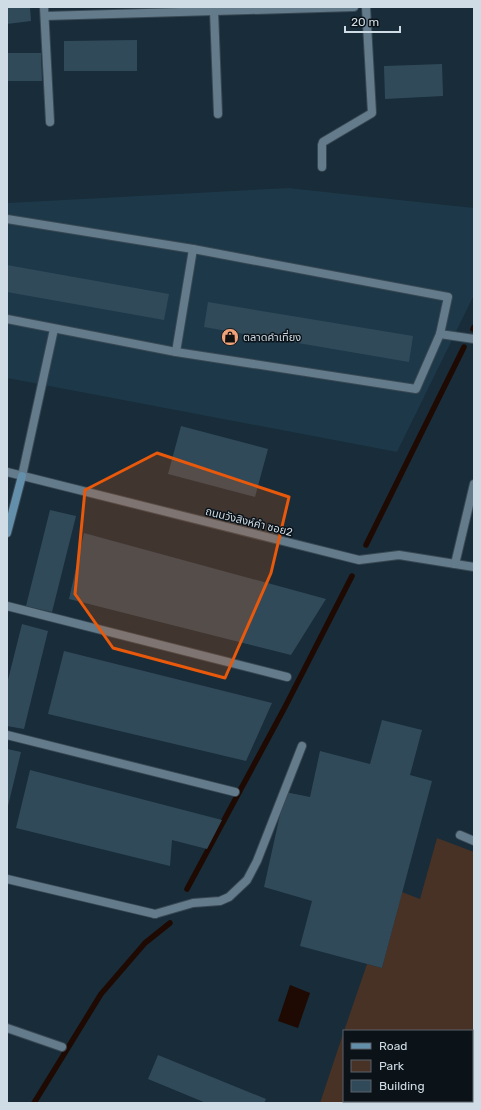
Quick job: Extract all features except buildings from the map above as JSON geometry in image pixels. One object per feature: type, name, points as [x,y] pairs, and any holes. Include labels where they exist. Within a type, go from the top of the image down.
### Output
[{"type":"street","points":[[44,7],[50,122]]},
{"type":"street","points":[[45,16],[354,7]]},
{"type":"street","points":[[322,168],[323,142],[372,113],[366,7]]},
{"type":"street","points":[[214,11],[218,114]]},
{"type":"street","points":[[7,219],[193,249],[448,297],[440,334],[416,389],[176,352],[7,319]]},
{"type":"street","points":[[176,352],[193,249]]},
{"type":"street","points":[[7,533],[22,476],[54,329]]},
{"type":"street","points":[[440,334],[474,339]]},
{"type":"street","name":"ถนนวังสิงห์คำ ซอย2","points":[[7,472],[359,560],[399,556],[474,567]]},
{"type":"street","points":[[455,564],[474,484]]},
{"type":"street","points":[[7,606],[287,677]]},
{"type":"street","points":[[7,735],[235,792]]},
{"type":"street","points":[[7,879],[155,914],[193,902],[220,901],[229,897],[247,880],[257,861],[302,746]]},
{"type":"street","points":[[460,835],[474,841]]},
{"type":"street","points":[[7,1028],[62,1046]]},
{"type":"highlighted area","points":[[157,453],[289,497],[271,573],[225,678],[113,648],[75,594],[85,490]]},
{"type":"shaded area","name":"ตลาดคำเที่ยง","points":[[288,188],[474,208],[474,295],[397,452],[7,378],[7,203]]},
{"type":"shaded area","points":[[290,985],[310,993],[298,1028],[278,1021]]},
{"type":"green space","points":[[437,838],[474,852],[474,1103],[320,1103],[343,1034],[343,1102],[473,1102],[473,1030],[344,1030],[367,964],[382,968],[402,892],[420,899]]},
{"type":"waterway","points":[[366,545],[464,347]]},
{"type":"waterway","points":[[187,889],[285,707],[352,576]]},
{"type":"waterway","points":[[34,1103],[101,994],[145,943],[170,923]]},
{"type":"place","name":"ตลาดคำเที่ยง","points":[[230,337]]}]
